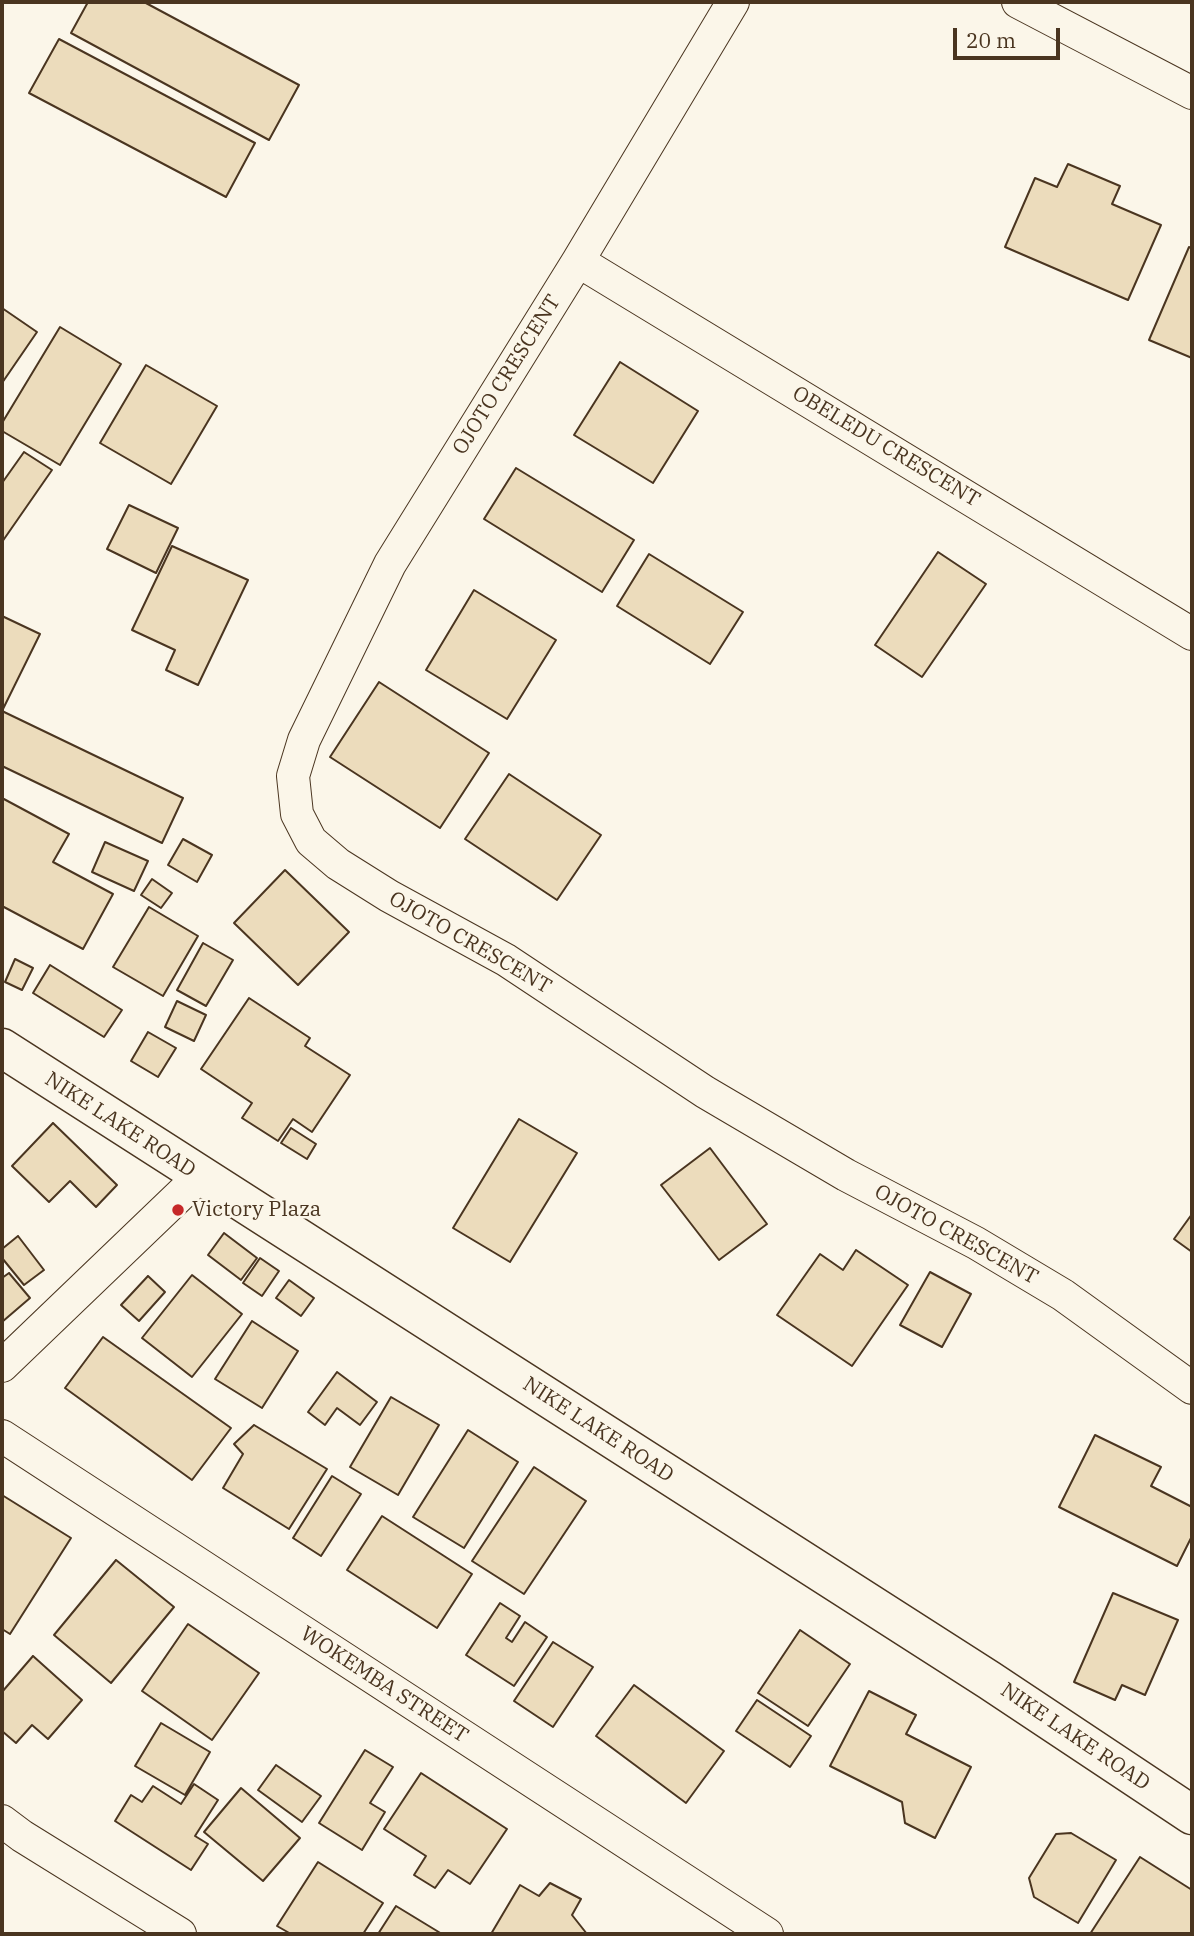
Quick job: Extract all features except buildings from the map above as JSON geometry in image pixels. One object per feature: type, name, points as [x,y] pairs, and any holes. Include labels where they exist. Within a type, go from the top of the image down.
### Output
[{"type":"main road","name":"NIKE LAKE ROAD","points":[[2,1048],[989,1680],[1192,1815]]},
{"type":"street","name":"OJOTO CRESCENT","points":[[733,2],[578,261],[390,564],[304,740],[293,776],[297,814],[311,841],[338,864],[379,890],[506,960],[705,1092],[846,1175],[976,1243],[1063,1295],[1192,1388]]},
{"type":"street","points":[[1018,2],[1192,93]]},
{"type":"street","name":"OBELEDU CRESCENT","points":[[578,261],[1192,634]]},
{"type":"street","points":[[2,1366],[200,1176]]},
{"type":"street","name":"WOKEMBA STREET","points":[[2,1436],[767,1934]]},
{"type":"street","points":[[2,1821],[180,1934]]},
{"type":"place","name":"Victory Plaza","points":[[178,1210]]}]
